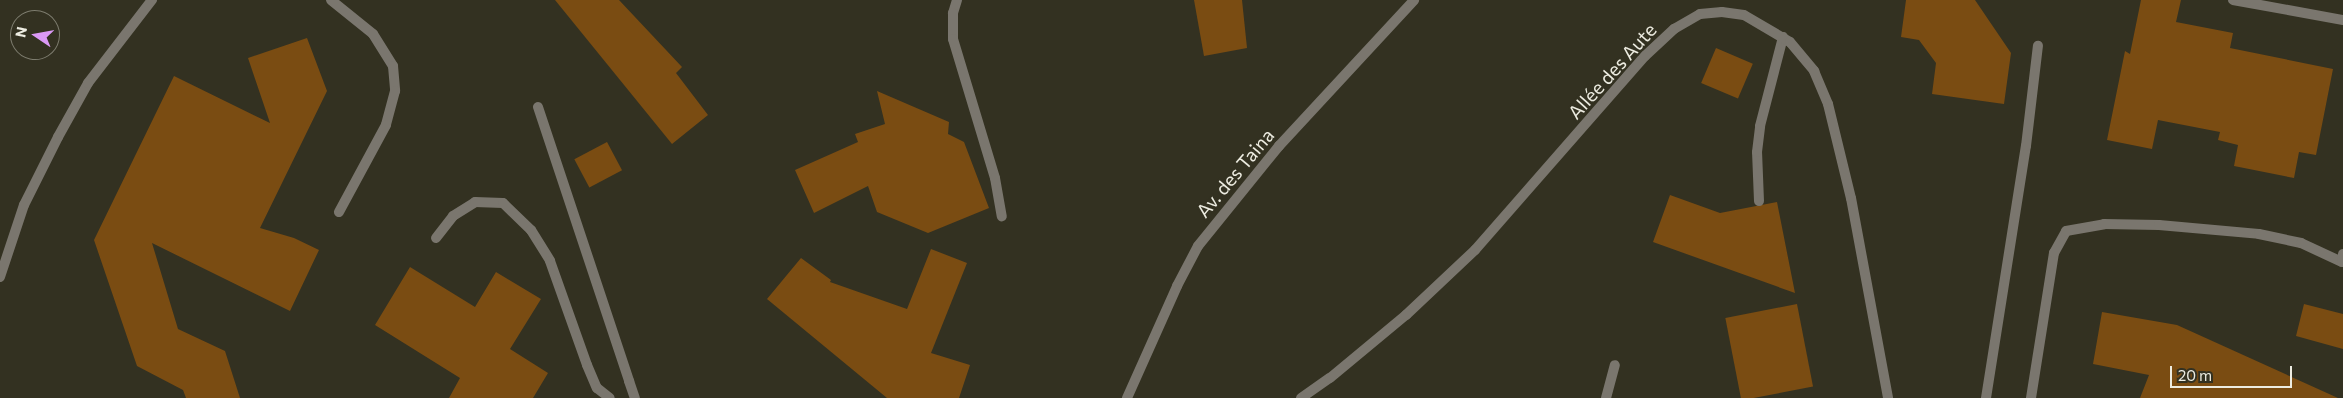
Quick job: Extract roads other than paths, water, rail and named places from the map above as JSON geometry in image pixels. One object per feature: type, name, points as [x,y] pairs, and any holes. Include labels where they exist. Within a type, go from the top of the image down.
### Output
[{"type":"street","points":[[0,277],[24,205],[58,137],[88,83],[152,0]]},
{"type":"street","points":[[331,0],[373,34],[393,66],[395,91],[386,126],[339,212]]},
{"type":"street","points":[[957,0],[952,13],[952,39],[995,178],[1002,216]]},
{"type":"street","name":"Av. des Taina","points":[[1127,398],[1177,286],[1198,246],[1279,146],[1414,0]]},
{"type":"street","points":[[2233,0],[2343,20]]},
{"type":"street","name":"Allée des Aute","points":[[1301,398],[1330,378],[1406,315],[1475,250],[1645,56],[1674,29],[1700,14],[1722,12],[1744,15],[1784,37],[1814,71],[1828,104],[1851,198],[1888,398]]},
{"type":"street","points":[[1759,201],[1757,152],[1760,126],[1784,37]]},
{"type":"street","points":[[1986,398],[2026,146],[2038,46]]},
{"type":"street","points":[[538,106],[635,398]]},
{"type":"street","points":[[436,238],[453,216],[476,202],[503,203],[531,230],[550,261],[594,381],[598,388],[610,398]]},
{"type":"street","points":[[2031,398],[2054,252],[2066,231],[2104,224],[2259,234],[2301,243],[2343,259]]},
{"type":"street","points":[[1606,398],[1615,365]]}]
